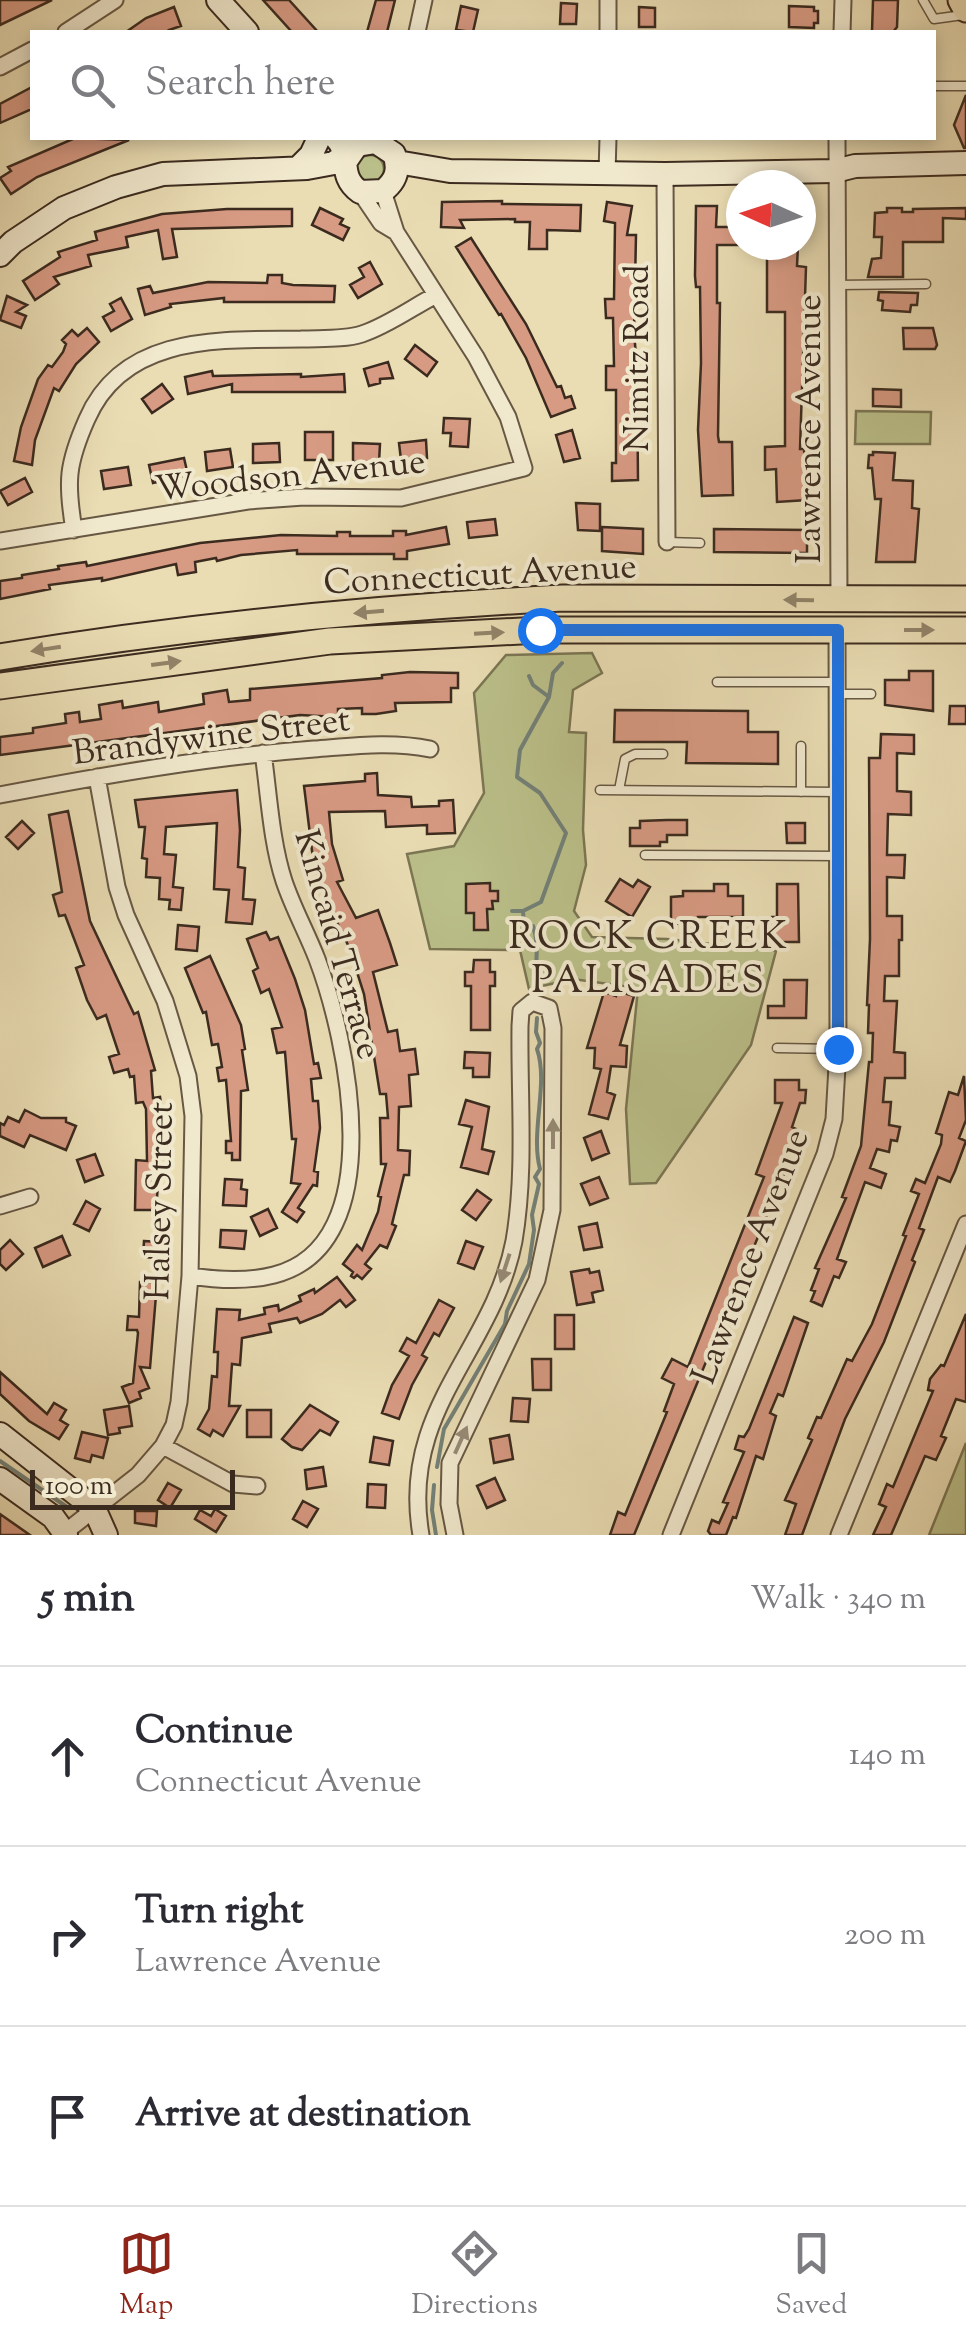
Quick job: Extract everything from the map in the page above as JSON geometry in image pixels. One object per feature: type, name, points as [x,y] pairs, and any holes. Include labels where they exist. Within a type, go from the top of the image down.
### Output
[{"type":"main road","points":[[961,0],[966,12]]},
{"type":"main road","points":[[540,600],[540,630]]},
{"type":"main road","name":"Connecticut Avenue","points":[[0,657],[246,622],[540,600],[966,600]]},
{"type":"main road","name":"Connecticut Avenue","points":[[0,686],[330,641],[540,630],[966,630]]},
{"type":"street","points":[[69,30],[116,0]]},
{"type":"street","points":[[218,0],[245,30]]},
{"type":"street","points":[[417,30],[424,0]]},
{"type":"street","points":[[608,0],[608,30]]},
{"type":"street","points":[[842,30],[843,0]]},
{"type":"street","points":[[0,66],[30,51]]},
{"type":"street","points":[[303,167],[318,140]]},
{"type":"street","points":[[608,140],[608,173]]},
{"type":"street","name":"Lawrence Avenue","points":[[837,140],[839,600]]},
{"type":"street","points":[[74,530],[67,488],[79,436],[92,407],[115,377],[149,354],[199,341],[362,334],[436,294],[396,232],[380,223],[365,159]]},
{"type":"street","points":[[0,256],[13,242],[64,208],[116,187],[164,174],[303,167],[365,159],[432,177],[450,172],[836,171],[855,166],[966,163]]},
{"type":"street","points":[[836,171],[856,180],[966,178]]},
{"type":"street","name":"Nimitz Road","points":[[666,174],[666,542]]},
{"type":"street","name":"Woodson Avenue","points":[[0,542],[248,501],[401,498],[524,468],[508,417],[476,356],[436,294]]},
{"type":"street","name":"Lawrence Avenue","points":[[671,1535],[825,1154],[834,1120],[838,1049],[838,630]]},
{"type":"street","name":"Brandywine Street","points":[[0,795],[263,753],[399,743],[430,749]]},
{"type":"street","name":"Kincaid Terrace","points":[[190,1276],[219,1280],[275,1275],[296,1265],[314,1251],[337,1221],[348,1188],[349,1090],[339,1034],[318,960],[284,881],[263,753]]},
{"type":"street","name":"Halsey Street","points":[[65,1534],[138,1474],[163,1446],[174,1425],[190,1276],[194,1116],[188,1076],[165,1001],[117,887],[97,777]]},
{"type":"street","points":[[421,1535],[416,1503],[421,1452],[439,1404],[496,1296],[514,1243],[519,1194],[520,1026],[522,1011],[532,1002],[549,1008],[553,1028],[552,1210],[537,1280],[450,1463],[449,1504],[456,1535]]},
{"type":"street","points":[[0,1206],[30,1197]]},
{"type":"street","points":[[839,1535],[966,1224]]},
{"type":"street","points":[[0,1434],[94,1508],[106,1535]]},
{"type":"street","points":[[163,1446],[233,1484],[257,1486]]},
{"type":"street","points":[[0,1480],[53,1516],[65,1534]]},
{"type":"lane","points":[[923,0],[934,19],[966,12]]},
{"type":"lane","points":[[936,88],[966,86]]},
{"type":"lane","points":[[836,284],[926,284]]},
{"type":"lane","points":[[666,542],[700,542]]},
{"type":"lane","points":[[716,682],[838,688],[871,694]]},
{"type":"lane","points":[[801,746],[801,792]]},
{"type":"lane","points":[[620,790],[625,759],[634,754],[663,754]]},
{"type":"lane","points":[[600,790],[838,792]]},
{"type":"lane","points":[[645,855],[838,856]]},
{"type":"lane","points":[[777,1048],[838,1049]]},
{"type":"green space","points":[[370,155],[380,159],[384,169],[380,179],[370,183],[360,179],[356,169],[360,159]]},
{"type":"green space","points":[[856,411],[931,412],[930,444],[855,444]]},
{"type":"green space","points":[[592,653],[602,673],[573,690],[569,732],[586,733],[586,865],[574,911],[592,937],[667,939],[776,951],[751,1045],[656,1183],[630,1184],[626,1109],[638,988],[573,979],[529,989],[520,950],[430,949],[407,854],[454,846],[484,793],[474,693],[506,655]]},
{"type":"green space","points":[[966,1443],[966,1535],[929,1535]]},
{"type":"building","points":[[0,0],[52,0],[0,25]]},
{"type":"building","points":[[263,0],[289,0],[316,30],[290,30]]},
{"type":"building","points":[[376,0],[395,0],[388,30],[368,30]]},
{"type":"building","points":[[873,0],[898,0],[895,30],[872,30]]},
{"type":"building","points":[[561,3],[577,4],[576,24],[560,24]]},
{"type":"building","points":[[461,6],[478,10],[473,30],[456,30]]},
{"type":"building","points":[[789,6],[814,7],[818,23],[814,23],[814,28],[789,27]]},
{"type":"building","points":[[174,7],[181,26],[169,30],[129,30]]},
{"type":"building","points":[[639,7],[655,8],[655,27],[639,27]]},
{"type":"building","points":[[30,88],[30,110],[0,123],[0,104]]},
{"type":"building","points":[[966,95],[966,148],[964,148],[954,125]]},
{"type":"building","points":[[70,140],[129,140],[37,177],[11,194],[0,178],[11,171],[8,167]]},
{"type":"building","points":[[442,202],[581,205],[580,231],[547,230],[547,249],[529,249],[530,222],[460,220],[464,228],[441,227]]},
{"type":"building","points":[[607,202],[632,206],[627,235],[636,235],[638,480],[612,481],[612,463],[616,463],[616,390],[606,390],[606,366],[614,366],[613,318],[606,318],[605,299],[614,299],[615,223],[604,221]]},
{"type":"building","points":[[696,206],[717,206],[716,227],[726,227],[726,245],[717,245],[718,436],[719,442],[732,442],[733,495],[702,496],[698,430],[700,287],[696,287]]},
{"type":"building","points":[[320,208],[343,219],[340,224],[349,228],[343,240],[312,225]]},
{"type":"building","points":[[887,208],[913,212],[966,208],[966,219],[943,218],[943,242],[903,242],[903,277],[868,277],[872,259],[881,258],[882,237],[874,237],[875,213],[887,212]]},
{"type":"building","points":[[292,209],[292,226],[172,229],[177,257],[163,259],[158,230],[126,237],[128,247],[88,255],[91,266],[54,277],[59,284],[35,300],[23,281],[60,257],[58,252],[97,240],[95,232],[162,214]]},
{"type":"building","points":[[471,238],[526,324],[557,387],[561,386],[565,398],[571,396],[575,408],[551,417],[526,358],[456,247]]},
{"type":"building","points":[[767,260],[797,260],[797,266],[806,267],[800,449],[804,449],[807,500],[777,502],[776,469],[765,470],[765,447],[785,446],[785,312],[767,312]]},
{"type":"building","points":[[370,262],[382,284],[358,298],[350,285],[364,277],[359,268]]},
{"type":"building","points":[[268,275],[282,275],[282,283],[293,285],[335,286],[334,302],[224,302],[224,298],[170,304],[171,307],[145,315],[138,289],[150,286],[153,293],[208,282],[267,283]]},
{"type":"building","points":[[879,292],[918,293],[917,305],[911,305],[910,312],[882,310]]},
{"type":"building","points":[[7,296],[27,305],[16,312],[26,316],[21,328],[0,320]]},
{"type":"building","points":[[121,298],[132,319],[111,331],[103,317],[114,311],[110,304]]},
{"type":"building","points":[[87,328],[99,342],[76,364],[59,391],[54,388],[35,440],[32,465],[14,461],[38,379],[63,352],[66,344],[62,340],[72,330],[78,336]]},
{"type":"building","points":[[903,328],[933,328],[935,349],[904,349]]},
{"type":"building","points":[[415,345],[437,362],[427,376],[405,359]]},
{"type":"building","points":[[388,362],[393,378],[380,379],[380,383],[369,386],[364,369]]},
{"type":"building","points":[[212,371],[213,376],[344,374],[345,392],[232,392],[232,384],[188,394],[185,377]]},
{"type":"building","points":[[162,384],[173,399],[152,413],[142,399]]},
{"type":"building","points":[[873,389],[901,390],[901,407],[873,406]]},
{"type":"building","points":[[444,418],[470,419],[468,447],[450,446],[451,433],[443,433]]},
{"type":"building","points":[[572,430],[580,458],[564,462],[556,435]]},
{"type":"building","points":[[305,432],[333,432],[333,460],[305,460]]},
{"type":"building","points":[[426,440],[427,458],[401,460],[399,443]]},
{"type":"building","points":[[279,443],[280,462],[253,463],[253,444]]},
{"type":"building","points":[[353,443],[380,444],[379,462],[353,462]]},
{"type":"building","points":[[230,449],[233,467],[207,471],[205,452]]},
{"type":"building","points":[[873,452],[895,453],[893,480],[913,481],[912,508],[919,509],[915,562],[876,562],[881,499],[875,499],[872,468],[868,468]]},
{"type":"building","points":[[184,458],[188,475],[153,483],[149,465]]},
{"type":"building","points":[[128,467],[131,485],[104,489],[101,471]]},
{"type":"building","points":[[25,478],[32,492],[8,505],[0,491]]},
{"type":"building","points":[[576,503],[600,504],[600,531],[578,530]]},
{"type":"building","points":[[495,519],[497,535],[469,538],[467,522]]},
{"type":"building","points":[[446,527],[449,544],[407,551],[407,559],[394,559],[394,554],[297,554],[297,550],[241,555],[195,562],[196,572],[178,575],[176,564],[102,581],[49,585],[50,589],[0,599],[0,581],[59,569],[58,566],[86,562],[87,566],[200,543],[281,535],[337,536],[337,532],[350,532],[350,536],[393,536],[393,531],[406,531],[406,535]]},
{"type":"building","points":[[602,527],[643,529],[643,554],[602,551]]},
{"type":"building","points":[[714,529],[807,530],[807,553],[714,552]]},
{"type":"building","points":[[909,671],[933,671],[933,711],[885,705],[885,680],[909,680]]},
{"type":"building","points":[[410,672],[458,673],[458,688],[451,688],[451,702],[395,703],[396,711],[376,714],[362,714],[362,708],[338,709],[338,717],[300,715],[0,755],[0,737],[66,723],[65,714],[79,712],[80,722],[101,719],[99,705],[122,701],[123,708],[158,702],[159,712],[204,704],[203,694],[227,690],[229,702],[250,700],[250,689],[382,678]]},
{"type":"building","points":[[950,706],[966,706],[966,724],[949,724]]},
{"type":"building","points":[[615,710],[748,711],[748,732],[778,732],[778,764],[686,763],[687,742],[614,742]]},
{"type":"building","points":[[881,734],[914,735],[914,754],[897,753],[897,791],[911,792],[911,815],[888,814],[887,855],[905,855],[904,878],[887,877],[887,916],[902,916],[902,940],[899,976],[885,976],[884,1001],[897,1001],[894,1052],[905,1053],[905,1078],[885,1078],[883,1102],[891,1102],[889,1125],[900,1127],[897,1141],[891,1140],[889,1152],[877,1149],[870,1168],[886,1174],[881,1188],[865,1182],[837,1259],[846,1262],[839,1278],[834,1276],[822,1306],[811,1301],[819,1269],[815,1268],[846,1198],[842,1197],[861,1146],[872,1062],[873,1033],[868,1033],[867,1005],[869,758],[880,758]]},
{"type":"building","points":[[377,773],[378,795],[411,797],[412,807],[439,806],[439,801],[453,800],[455,833],[427,834],[427,825],[386,827],[385,811],[329,812],[332,844],[343,880],[337,882],[356,918],[378,910],[390,943],[397,965],[373,972],[388,1032],[397,1030],[400,1051],[415,1049],[418,1074],[409,1075],[411,1106],[399,1107],[398,1150],[410,1151],[409,1175],[404,1175],[392,1224],[396,1226],[387,1248],[380,1245],[365,1264],[371,1269],[362,1279],[351,1276],[353,1272],[343,1264],[357,1245],[362,1250],[378,1212],[386,1164],[381,1164],[380,1118],[388,1118],[386,1094],[380,1094],[364,994],[313,859],[304,786],[365,781],[365,774]]},
{"type":"building","points":[[237,790],[238,867],[245,868],[243,899],[255,900],[252,924],[226,922],[229,890],[214,889],[217,823],[166,827],[164,854],[176,855],[173,887],[183,888],[181,910],[169,909],[170,900],[159,899],[160,878],[146,877],[147,859],[142,858],[145,827],[139,827],[135,800]]},
{"type":"building","points":[[68,811],[90,921],[134,1014],[138,1012],[155,1070],[151,1071],[153,1098],[160,1097],[166,1134],[162,1134],[156,1210],[135,1210],[136,1160],[147,1161],[146,1109],[143,1102],[136,1103],[134,1076],[130,1077],[128,1069],[114,1073],[109,1057],[119,1054],[106,1015],[97,1019],[87,1000],[76,968],[84,965],[65,915],[59,916],[53,895],[62,892],[49,815]]},
{"type":"building","points":[[687,820],[687,835],[667,835],[667,842],[660,842],[660,846],[630,846],[630,828],[640,828],[640,821]]},
{"type":"building","points":[[22,821],[34,833],[18,849],[6,837]]},
{"type":"building","points":[[786,823],[805,823],[805,843],[787,843]]},
{"type":"building","points":[[620,879],[633,887],[638,880],[650,887],[632,917],[606,901]]},
{"type":"building","points":[[490,883],[490,891],[498,891],[498,901],[492,901],[493,909],[487,909],[488,930],[474,930],[474,913],[466,913],[466,884]]},
{"type":"building","points":[[714,884],[728,884],[728,896],[743,896],[743,917],[698,917],[698,923],[671,924],[671,897],[683,896],[683,891],[714,891]]},
{"type":"building","points":[[777,884],[798,884],[799,942],[772,942]]},
{"type":"building","points":[[178,925],[199,927],[197,951],[176,949]]},
{"type":"building","points":[[266,932],[270,940],[278,937],[295,979],[314,1064],[318,1063],[321,1078],[311,1079],[320,1128],[314,1171],[318,1172],[317,1186],[313,1185],[298,1208],[304,1212],[297,1222],[282,1212],[300,1184],[291,1183],[296,1139],[292,1139],[285,1052],[277,1053],[272,1029],[282,1027],[269,989],[261,993],[253,971],[258,968],[247,939]]},
{"type":"building","points":[[210,956],[241,1025],[245,1049],[242,1050],[248,1090],[241,1091],[240,1160],[232,1160],[232,1153],[226,1153],[226,1141],[231,1141],[226,1080],[219,1081],[217,1068],[222,1067],[218,1044],[212,1045],[206,1012],[203,1013],[185,968]]},
{"type":"building","points":[[474,960],[490,960],[490,972],[495,972],[495,986],[490,986],[490,1030],[471,1030],[471,986],[465,986],[465,972],[473,972]]},
{"type":"building","points":[[784,980],[807,980],[806,1018],[768,1018],[768,1006],[784,1006]]},
{"type":"building","points":[[617,991],[634,996],[620,1045],[627,1046],[626,1067],[611,1066],[607,1092],[615,1095],[608,1119],[589,1114],[601,1069],[594,1068],[595,1048],[587,1048],[604,992],[616,996]]},
{"type":"building","points":[[465,1052],[490,1053],[489,1077],[473,1077],[473,1068],[464,1068]]},
{"type":"building","points":[[964,1076],[966,1120],[959,1138],[966,1141],[955,1171],[950,1182],[938,1177],[919,1228],[924,1230],[912,1260],[915,1262],[884,1342],[845,1419],[802,1535],[785,1535],[796,1504],[785,1500],[812,1440],[808,1438],[847,1359],[852,1361],[872,1324],[919,1194],[911,1191],[916,1179],[925,1183],[941,1144],[942,1135],[936,1133],[949,1092],[958,1095]]},
{"type":"building","points":[[775,1080],[799,1080],[799,1090],[806,1090],[805,1103],[800,1103],[792,1127],[796,1129],[793,1150],[788,1148],[779,1169],[785,1172],[634,1535],[610,1535],[618,1512],[625,1515],[667,1412],[664,1411],[674,1384],[662,1378],[672,1359],[688,1367],[764,1177],[756,1174],[782,1103],[775,1103]]},
{"type":"building","points":[[466,1100],[489,1107],[482,1149],[494,1152],[488,1174],[461,1167],[472,1127],[459,1124]]},
{"type":"building","points":[[25,1110],[41,1118],[66,1118],[66,1122],[76,1126],[66,1150],[30,1135],[24,1147],[0,1136],[0,1123],[4,1125],[8,1117],[19,1122]]},
{"type":"building","points":[[601,1131],[609,1153],[592,1160],[584,1138]]},
{"type":"building","points":[[95,1154],[103,1175],[85,1182],[77,1160]]},
{"type":"building","points":[[599,1177],[608,1198],[590,1205],[581,1184]]},
{"type":"building","points":[[225,1179],[242,1180],[241,1189],[247,1190],[246,1206],[223,1205]]},
{"type":"building","points":[[477,1190],[491,1200],[476,1220],[462,1210]]},
{"type":"building","points":[[86,1201],[100,1209],[89,1231],[74,1224]]},
{"type":"building","points":[[268,1209],[277,1228],[260,1236],[251,1217]]},
{"type":"building","points":[[597,1223],[602,1247],[584,1250],[579,1227]]},
{"type":"building","points":[[221,1230],[246,1231],[244,1249],[220,1247]]},
{"type":"building","points":[[62,1236],[70,1255],[43,1267],[35,1248]]},
{"type":"building","points":[[10,1240],[23,1254],[6,1270],[0,1264],[0,1250]]},
{"type":"building","points":[[144,1241],[159,1242],[158,1258],[143,1257]]},
{"type":"building","points":[[466,1241],[483,1247],[474,1269],[458,1263]]},
{"type":"building","points":[[589,1269],[590,1273],[599,1271],[603,1290],[592,1293],[594,1302],[577,1305],[571,1272]]},
{"type":"building","points":[[337,1277],[355,1300],[346,1307],[340,1300],[322,1314],[300,1323],[297,1318],[269,1324],[271,1332],[242,1338],[240,1365],[232,1364],[229,1406],[240,1406],[223,1436],[213,1430],[210,1436],[198,1429],[209,1409],[212,1376],[217,1377],[217,1309],[240,1310],[239,1320],[265,1314],[264,1308],[278,1305],[279,1311]]},
{"type":"building","points":[[140,1282],[157,1283],[150,1368],[140,1367],[149,1388],[139,1392],[141,1398],[129,1403],[122,1387],[133,1383],[138,1333],[127,1330],[128,1316],[139,1317]]},
{"type":"building","points":[[439,1300],[454,1308],[439,1336],[434,1333],[422,1355],[427,1358],[399,1419],[382,1413],[409,1356],[400,1351],[407,1338],[416,1343]]},
{"type":"building","points":[[966,1314],[966,1402],[956,1399],[936,1460],[925,1456],[891,1535],[873,1535],[886,1507],[879,1504],[887,1484],[893,1487],[933,1391],[928,1390],[930,1379],[944,1366]]},
{"type":"building","points":[[555,1315],[574,1315],[574,1349],[555,1349]]},
{"type":"building","points":[[794,1317],[808,1323],[783,1396],[778,1394],[770,1413],[776,1416],[763,1459],[756,1456],[736,1518],[733,1517],[726,1535],[711,1535],[708,1531],[712,1520],[719,1523],[728,1503],[723,1502],[744,1452],[735,1449],[739,1436],[744,1437],[749,1429]]},
{"type":"building","points":[[532,1359],[551,1359],[551,1390],[533,1390]]},
{"type":"building","points":[[0,1372],[47,1414],[54,1403],[66,1410],[60,1420],[68,1425],[59,1439],[29,1421],[0,1394]]},
{"type":"building","points":[[513,1398],[530,1399],[528,1422],[511,1421]]},
{"type":"building","points":[[310,1405],[338,1422],[330,1435],[320,1430],[302,1450],[282,1439]]},
{"type":"building","points":[[129,1406],[132,1426],[108,1435],[104,1410]]},
{"type":"building","points":[[247,1410],[271,1410],[271,1437],[247,1437]]},
{"type":"building","points":[[82,1432],[108,1438],[103,1458],[92,1455],[90,1462],[75,1458]]},
{"type":"building","points":[[509,1435],[513,1459],[494,1463],[490,1439]]},
{"type":"building","points":[[374,1437],[393,1441],[389,1465],[370,1462]]},
{"type":"building","points":[[323,1467],[326,1486],[307,1489],[305,1470]]},
{"type":"building","points":[[495,1478],[505,1500],[487,1508],[477,1486]]},
{"type":"building","points":[[168,1483],[181,1490],[170,1508],[158,1500]]},
{"type":"building","points":[[368,1484],[386,1485],[385,1508],[367,1507]]},
{"type":"building","points":[[303,1501],[318,1509],[307,1527],[293,1519]]},
{"type":"building","points":[[215,1509],[226,1516],[216,1532],[195,1519],[200,1510],[211,1516]]},
{"type":"building","points":[[135,1511],[157,1511],[156,1526],[135,1523]]},
{"type":"building","points":[[0,1514],[30,1535],[0,1535]]},
{"type":"waterway","points":[[549,697],[553,673],[562,663]]},
{"type":"waterway","points":[[523,911],[541,902],[566,833],[540,793],[517,777],[520,750],[549,697],[533,685],[529,676]]},
{"type":"waterway","points":[[512,911],[523,911],[524,925],[533,926],[538,982]]},
{"type":"waterway","points":[[437,1467],[444,1429],[505,1324],[529,1264],[532,1215],[539,1184],[535,1177],[540,1169],[537,1018]]},
{"type":"waterway","points":[[0,1461],[67,1507]]},
{"type":"waterway","points":[[434,1485],[436,1535]]},
{"type":"district","name":"ROCK CREEK PALISADES","points":[[649,957]]},
{"type":"route","points":[[540,630],[838,630],[838,1049]]}]
